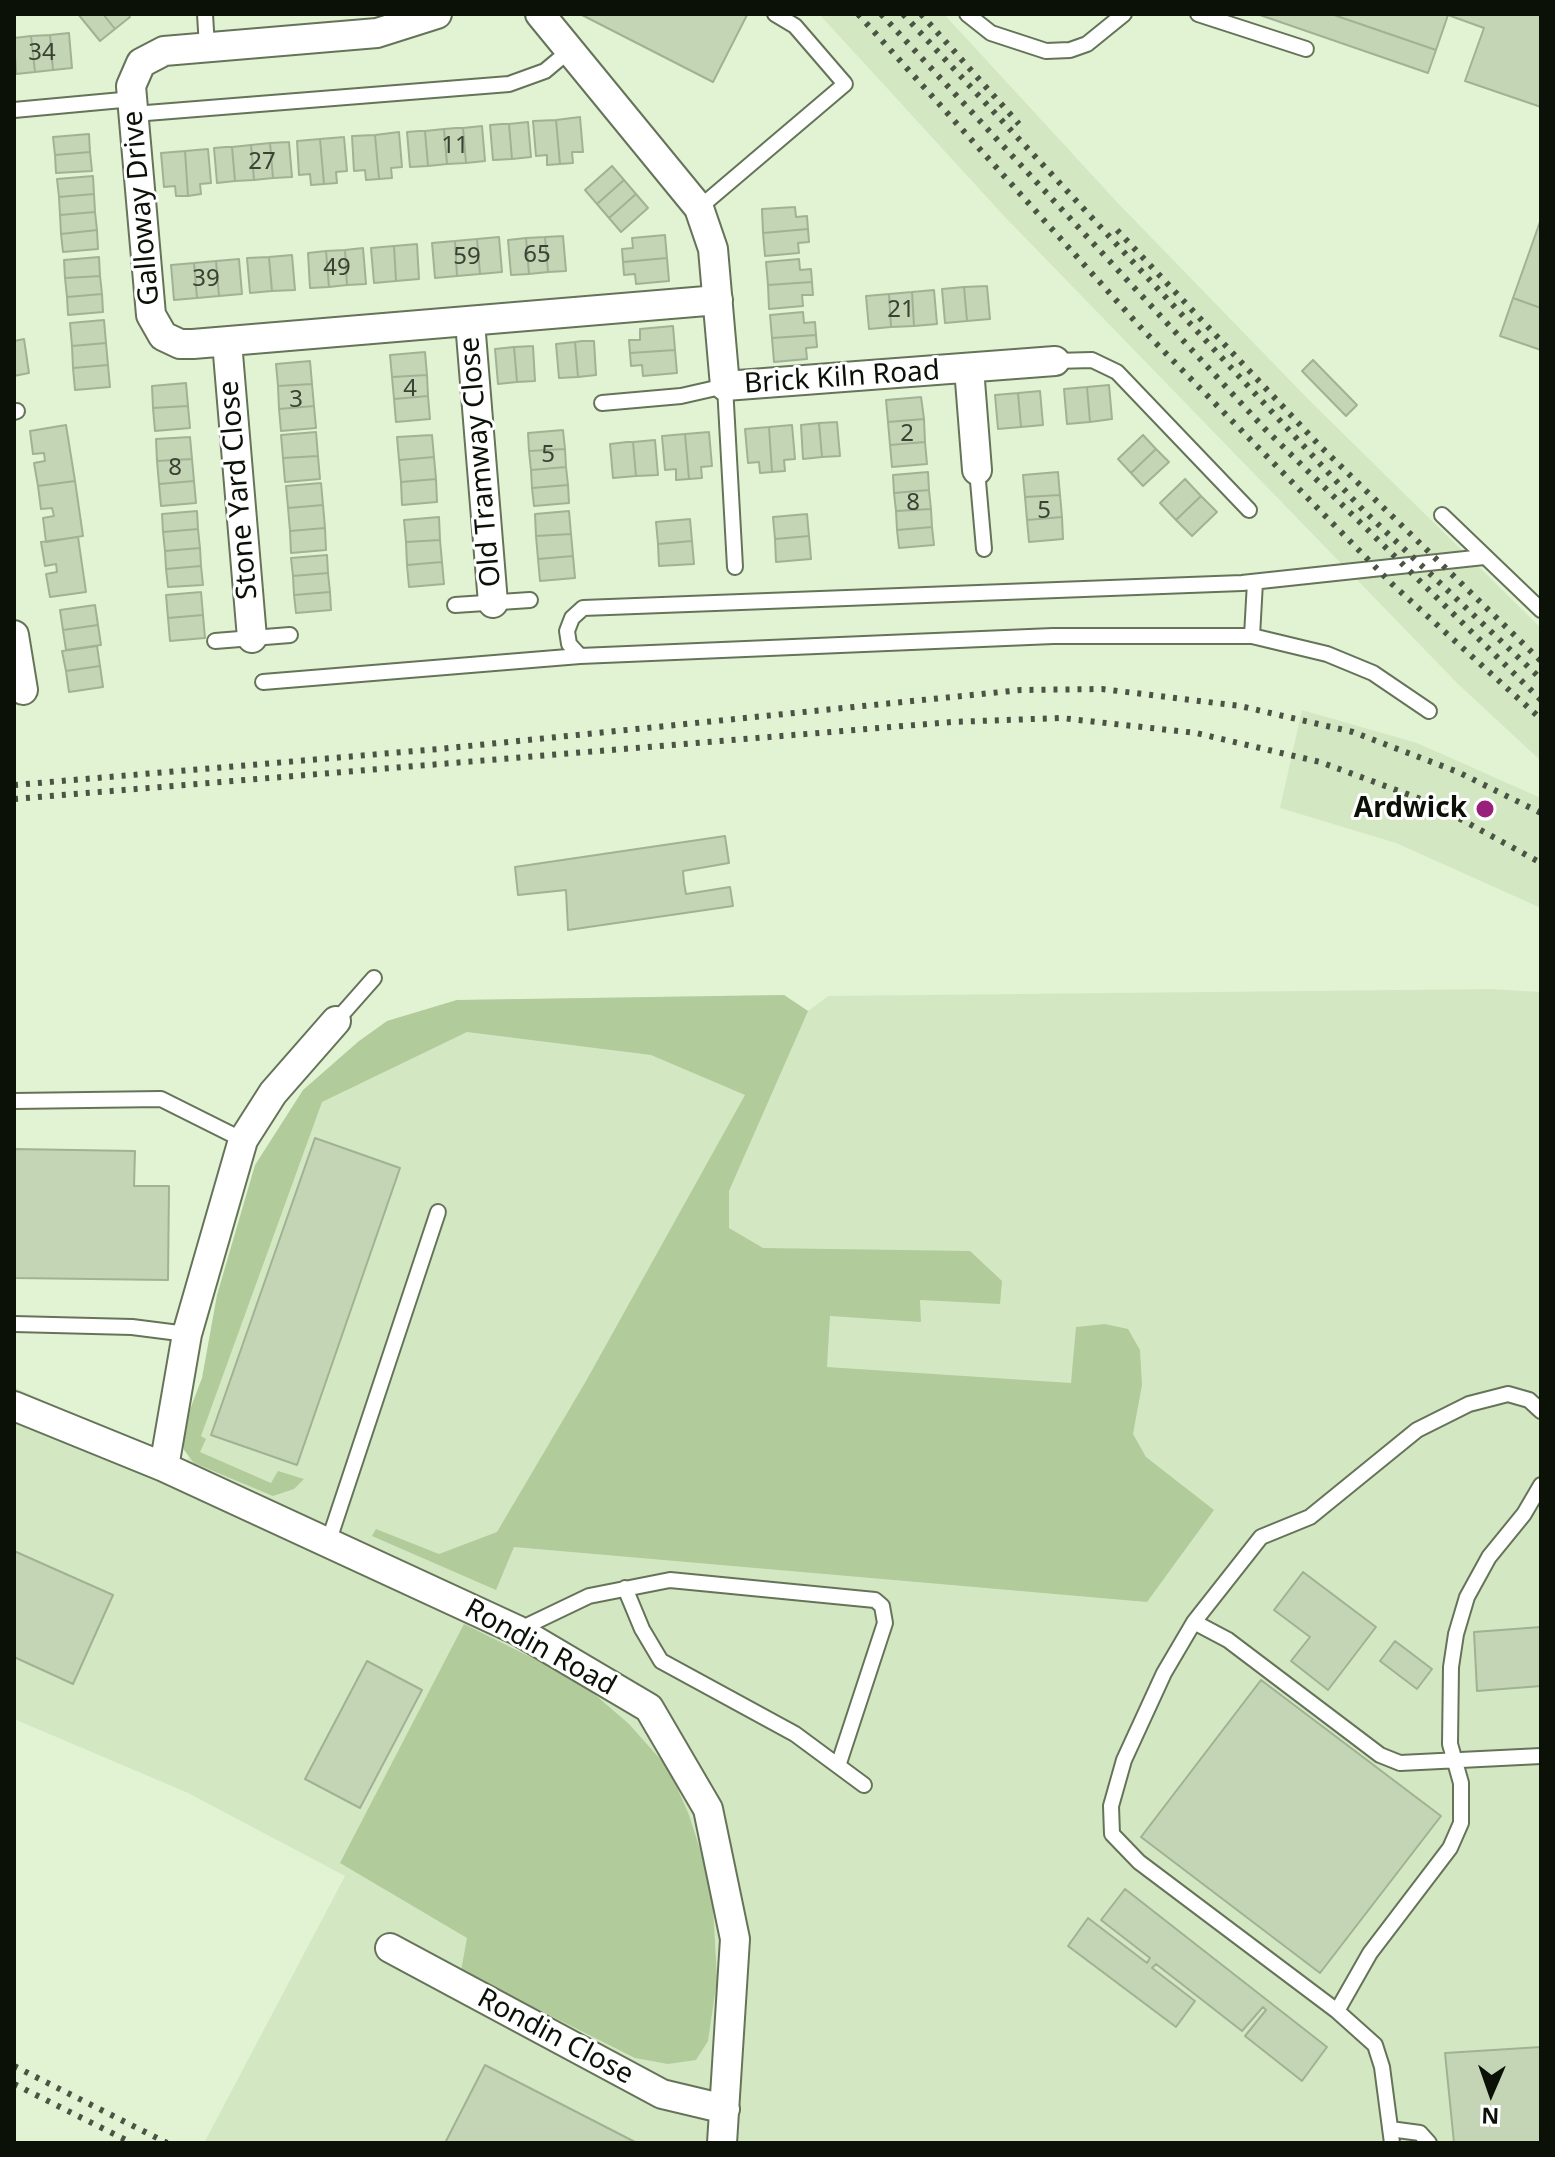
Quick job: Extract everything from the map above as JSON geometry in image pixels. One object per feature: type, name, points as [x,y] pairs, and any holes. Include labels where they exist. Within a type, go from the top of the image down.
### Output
[{"type":"street","name":"Galloway Drive","points":[[437,14],[377,33],[164,51],[149,57],[134,75],[133,107],[153,324],[163,336],[180,344],[227,342],[718,300]]},
{"type":"street","name":"Brick Kiln Road","points":[[540,14],[699,208],[713,249],[725,386],[1055,361]]},
{"type":"street","name":"Old Tramway Close","points":[[470,322],[493,603]]},
{"type":"street","name":"Stone Yard Close","points":[[227,342],[252,638]]},
{"type":"street","points":[[969,368],[977,470]]},
{"type":"street","points":[[14,635],[23,690]]},
{"type":"street","points":[[164,1467],[187,1334],[243,1140],[273,1093],[336,1021]]},
{"type":"street","name":"Rondin Road","points":[[14,1406],[164,1467],[517,1630],[649,1708],[708,1809],[735,1939],[722,2143]]},
{"type":"street","name":"Rondin Close","points":[[390,1948],[662,2094],[725,2109]]},
{"type":"lane","points":[[205,14],[207,47]]},
{"type":"lane","points":[[699,208],[845,84],[795,26],[775,14]]},
{"type":"lane","points":[[967,14],[991,33],[1046,51],[1070,50],[1087,44],[1124,14]]},
{"type":"lane","points":[[1198,14],[1306,49]]},
{"type":"lane","points":[[14,110],[133,107],[509,84],[545,71],[570,50]]},
{"type":"lane","points":[[1055,361],[1092,360],[1117,372],[1249,510]]},
{"type":"lane","points":[[602,403],[681,396],[725,386],[735,567]]},
{"type":"lane","points":[[977,470],[984,549]]},
{"type":"lane","points":[[1442,515],[1541,610]]},
{"type":"lane","points":[[580,656],[569,644],[567,631],[572,618],[583,608],[1255,582],[1484,557]]},
{"type":"lane","points":[[1252,636],[1255,582]]},
{"type":"lane","points":[[455,605],[530,600]]},
{"type":"lane","points":[[215,641],[290,635]]},
{"type":"lane","points":[[263,682],[580,656],[1053,636],[1252,636],[1327,654],[1373,673],[1429,711]]},
{"type":"lane","points":[[336,1021],[374,978]]},
{"type":"lane","points":[[14,1101],[161,1099],[243,1140]]},
{"type":"lane","points":[[328,1543],[438,1212]]},
{"type":"lane","points":[[14,1324],[132,1327],[187,1334]]},
{"type":"lane","points":[[1429,2143],[1420,2133],[1391,2136],[1382,2067],[1375,2045],[1337,2011],[1139,1862],[1112,1834],[1111,1806],[1124,1760],[1164,1673],[1194,1622],[1261,1537],[1310,1517],[1417,1430],[1469,1404],[1508,1394],[1529,1400],[1541,1411]]},
{"type":"lane","points":[[1337,2011],[1370,1953],[1450,1848],[1461,1823],[1461,1783],[1450,1744],[1451,1667],[1467,1597],[1489,1557],[1524,1514],[1541,1485]]},
{"type":"lane","points":[[517,1630],[589,1596],[670,1580],[875,1600],[882,1606],[885,1623],[839,1763]]},
{"type":"lane","points":[[625,1588],[642,1629],[661,1661],[795,1734],[839,1763],[864,1785]]},
{"type":"lane","points":[[1194,1622],[1228,1640],[1380,1755],[1400,1763],[1541,1756]]},
{"type":"shaded area","points":[[819,14],[944,14],[1116,201],[1310,401],[1541,628],[1541,761],[1459,685],[1004,216]]},
{"type":"shaded area","points":[[1302,710],[1417,743],[1541,798],[1541,908],[1396,843],[1280,808]]},
{"type":"shaded area","points":[[1490,989],[1541,992],[1541,2143],[204,2143],[345,1876],[188,1793],[14,1719],[14,1387],[186,1466],[219,1335],[292,1120],[387,1021],[457,1000],[784,995],[808,1011],[828,996]]},
{"type":"shaded area","points":[[784,995],[808,1011],[729,1191],[729,1228],[763,1248],[970,1251],[1002,1281],[1000,1304],[920,1300],[921,1322],[830,1316],[827,1367],[1071,1383],[1076,1327],[1105,1324],[1128,1329],[1140,1350],[1142,1385],[1133,1434],[1146,1457],[1214,1510],[1147,1602],[514,1547],[496,1590],[372,1536],[376,1529],[439,1554],[497,1532],[586,1381],[745,1095],[651,1055],[467,1032],[322,1102],[201,1436],[206,1439],[200,1452],[271,1483],[278,1471],[304,1479],[294,1489],[273,1496],[194,1463],[184,1450],[181,1433],[202,1378],[217,1295],[255,1165],[303,1090],[359,1041],[387,1021],[457,1000]]},
{"type":"shaded area","points":[[464,1624],[579,1681],[629,1724],[669,1769],[689,1815],[712,1887],[717,1980],[708,2041],[696,2060],[668,2064],[635,2058],[461,1971],[467,1938],[340,1863]]},
{"type":"building","points":[[78,14],[103,14],[115,29],[100,41]]},
{"type":"building","points":[[103,14],[128,14],[130,17],[115,29]]},
{"type":"building","points":[[580,14],[744,14],[747,15],[713,82]]},
{"type":"building","points":[[1257,14],[1331,14],[1436,50],[1428,73]]},
{"type":"building","points":[[1331,14],[1541,14],[1541,107],[1465,81],[1484,28],[1448,15],[1436,50]]},
{"type":"building","points":[[69,33],[72,68],[53,70],[50,35]]},
{"type":"building","points":[[50,35],[53,70],[35,72],[31,36]]},
{"type":"building","points":[[31,36],[35,72],[16,74],[14,38]]},
{"type":"building","points":[[580,117],[583,152],[572,152],[573,163],[560,164],[556,120]]},
{"type":"building","points":[[556,120],[560,164],[547,165],[547,155],[536,156],[533,121]]},
{"type":"building","points":[[528,122],[531,157],[512,159],[509,124]]},
{"type":"building","points":[[509,124],[512,159],[493,160],[490,125]]},
{"type":"building","points":[[482,126],[485,161],[466,163],[463,128]]},
{"type":"building","points":[[463,128],[466,163],[447,164],[444,129]]},
{"type":"building","points":[[444,129],[447,164],[428,166],[425,131]]},
{"type":"building","points":[[425,131],[428,166],[410,167],[407,132]]},
{"type":"building","points":[[399,132],[402,167],[391,168],[392,178],[379,179],[375,135]]},
{"type":"building","points":[[89,134],[90,152],[55,155],[53,137]]},
{"type":"building","points":[[375,135],[379,179],[366,180],[365,170],[354,171],[352,136]]},
{"type":"building","points":[[344,137],[347,171],[336,172],[337,183],[324,184],[320,139]]},
{"type":"building","points":[[320,139],[324,184],[311,185],[310,174],[299,175],[297,141]]},
{"type":"building","points":[[289,142],[292,177],[273,178],[270,143]]},
{"type":"building","points":[[270,143],[273,178],[254,180],[251,145]]},
{"type":"building","points":[[251,145],[254,180],[235,181],[232,147]]},
{"type":"building","points":[[232,147],[235,181],[217,183],[214,148]]},
{"type":"building","points":[[208,149],[211,183],[200,184],[201,194],[188,196],[185,151]]},
{"type":"building","points":[[185,151],[188,196],[176,196],[175,186],[164,187],[161,153]]},
{"type":"building","points":[[90,152],[92,171],[56,173],[55,155]]},
{"type":"building","points":[[612,166],[624,180],[597,204],[585,190]]},
{"type":"building","points":[[93,176],[94,194],[59,197],[57,179]]},
{"type":"building","points":[[624,180],[636,194],[609,218],[597,204]]},
{"type":"building","points":[[94,194],[95,212],[60,215],[59,197]]},
{"type":"building","points":[[636,194],[648,208],[621,232],[609,218]]},
{"type":"building","points":[[795,207],[796,217],[807,216],[808,229],[763,233],[762,209]]},
{"type":"building","points":[[95,212],[97,230],[61,234],[60,215]]},
{"type":"building","points":[[1541,219],[1541,308],[1513,298]]},
{"type":"building","points":[[808,229],[809,242],[798,243],[799,253],[765,256],[763,233]]},
{"type":"building","points":[[97,230],[98,249],[63,252],[61,234]]},
{"type":"building","points":[[665,235],[667,258],[623,262],[622,249],[633,248],[632,238]]},
{"type":"building","points":[[563,236],[566,271],[548,272],[545,237]]},
{"type":"building","points":[[499,237],[502,272],[480,274],[477,239]]},
{"type":"building","points":[[545,237],[548,272],[529,274],[526,238]]},
{"type":"building","points":[[526,238],[529,274],[511,275],[508,240]]},
{"type":"building","points":[[477,239],[480,274],[457,276],[455,241]]},
{"type":"building","points":[[455,241],[457,276],[435,278],[432,243]]},
{"type":"building","points":[[417,244],[419,279],[396,281],[394,246]]},
{"type":"building","points":[[394,246],[396,281],[374,283],[371,248]]},
{"type":"building","points":[[363,248],[366,284],[347,285],[345,250]]},
{"type":"building","points":[[345,250],[347,285],[329,287],[326,251]]},
{"type":"building","points":[[326,251],[329,287],[310,288],[308,253]]},
{"type":"building","points":[[292,255],[295,290],[272,291],[269,257]]},
{"type":"building","points":[[99,257],[100,276],[65,278],[64,260]]},
{"type":"building","points":[[269,257],[272,291],[250,293],[247,258]]},
{"type":"building","points":[[667,258],[669,281],[636,284],[635,274],[624,275],[623,262]]},
{"type":"building","points":[[239,259],[242,294],[219,296],[216,261]]},
{"type":"building","points":[[799,259],[800,270],[811,269],[812,282],[768,285],[766,262]]},
{"type":"building","points":[[216,261],[219,296],[197,298],[194,263]]},
{"type":"building","points":[[194,263],[197,298],[174,300],[171,265]]},
{"type":"building","points":[[100,276],[102,294],[67,297],[65,278]]},
{"type":"building","points":[[812,282],[813,295],[802,295],[803,306],[769,309],[768,285]]},
{"type":"building","points":[[987,286],[990,319],[967,321],[964,287]]},
{"type":"building","points":[[964,287],[967,321],[945,323],[942,289]]},
{"type":"building","points":[[934,290],[937,324],[914,326],[912,292]]},
{"type":"building","points":[[912,292],[914,326],[891,327],[889,294]]},
{"type":"building","points":[[102,294],[103,312],[68,315],[67,297]]},
{"type":"building","points":[[889,294],[891,327],[869,329],[866,296]]},
{"type":"building","points":[[1513,298],[1541,308],[1541,350],[1500,336]]},
{"type":"building","points":[[803,312],[804,323],[815,322],[816,335],[772,338],[770,315]]},
{"type":"building","points":[[104,320],[106,343],[72,346],[70,323]]},
{"type":"building","points":[[673,326],[675,350],[630,353],[629,340],[640,340],[640,329]]},
{"type":"building","points":[[816,335],[817,347],[806,348],[807,359],[774,362],[772,338]]},
{"type":"building","points":[[24,339],[29,373],[14,376],[14,341]]},
{"type":"building","points":[[594,341],[596,375],[578,377],[575,342]]},
{"type":"building","points":[[575,342],[578,377],[559,378],[556,344]]},
{"type":"building","points":[[106,343],[108,365],[73,368],[72,346]]},
{"type":"building","points":[[533,346],[535,381],[517,382],[514,347]]},
{"type":"building","points":[[514,347],[517,382],[498,384],[495,349]]},
{"type":"building","points":[[675,350],[677,373],[643,376],[642,365],[631,366],[630,353]]},
{"type":"building","points":[[425,352],[427,375],[392,377],[390,355]]},
{"type":"building","points":[[1313,360],[1357,405],[1346,416],[1302,371]]},
{"type":"building","points":[[310,361],[312,384],[278,386],[276,364]]},
{"type":"building","points":[[108,365],[110,387],[75,390],[73,368]]},
{"type":"building","points":[[427,375],[428,396],[394,399],[392,377]]},
{"type":"building","points":[[186,383],[188,406],[153,408],[152,386]]},
{"type":"building","points":[[312,384],[314,406],[279,409],[278,386]]},
{"type":"building","points":[[1109,385],[1112,419],[1090,422],[1087,387]]},
{"type":"building","points":[[1087,387],[1090,422],[1067,424],[1064,389]]},
{"type":"building","points":[[1040,391],[1043,425],[1021,427],[1018,393]]},
{"type":"building","points":[[1018,393],[1021,427],[998,429],[995,395]]},
{"type":"building","points":[[428,396],[430,419],[396,422],[394,399]]},
{"type":"building","points":[[921,397],[924,419],[888,422],[886,400]]},
{"type":"building","points":[[188,406],[190,428],[155,431],[153,408]]},
{"type":"building","points":[[314,406],[316,428],[281,431],[279,409]]},
{"type":"building","points":[[924,419],[925,442],[890,445],[888,422]]},
{"type":"building","points":[[837,422],[840,456],[822,457],[819,423]]},
{"type":"building","points":[[819,423],[822,457],[803,459],[801,425]]},
{"type":"building","points":[[66,425],[75,481],[38,486],[34,463],[45,461],[44,453],[33,454],[30,431]]},
{"type":"building","points":[[792,425],[795,459],[784,460],[785,471],[772,472],[769,427]]},
{"type":"building","points":[[769,427],[772,472],[760,473],[759,462],[748,463],[745,429]]},
{"type":"building","points":[[563,430],[565,449],[529,451],[528,433]]},
{"type":"building","points":[[316,432],[318,456],[283,458],[281,435]]},
{"type":"building","points":[[709,432],[712,466],[701,467],[702,478],[689,479],[685,434]]},
{"type":"building","points":[[685,434],[689,479],[676,480],[676,469],[665,470],[662,436]]},
{"type":"building","points":[[432,435],[434,457],[399,460],[397,437]]},
{"type":"building","points":[[1143,435],[1156,449],[1131,473],[1118,459]]},
{"type":"building","points":[[190,437],[192,459],[157,461],[156,439]]},
{"type":"building","points":[[655,440],[658,475],[636,476],[633,442]]},
{"type":"building","points":[[633,442],[636,476],[613,478],[610,444]]},
{"type":"building","points":[[925,442],[927,464],[892,467],[890,445]]},
{"type":"building","points":[[565,449],[566,467],[531,470],[529,451]]},
{"type":"building","points":[[1156,449],[1169,462],[1143,486],[1131,473]]},
{"type":"building","points":[[318,456],[320,479],[285,482],[283,458]]},
{"type":"building","points":[[434,457],[436,479],[401,482],[399,460]]},
{"type":"building","points":[[192,459],[194,481],[159,484],[157,461]]},
{"type":"building","points":[[566,467],[568,485],[532,488],[531,470]]},
{"type":"building","points":[[928,472],[929,490],[894,493],[893,475]]},
{"type":"building","points":[[1058,472],[1060,495],[1025,497],[1023,475]]},
{"type":"building","points":[[436,479],[437,502],[402,505],[401,482]]},
{"type":"building","points":[[1185,479],[1201,496],[1176,520],[1160,503]]},
{"type":"building","points":[[75,481],[83,536],[46,542],[43,518],[54,516],[52,508],[41,509],[38,486]]},
{"type":"building","points":[[194,481],[196,503],[161,506],[159,484]]},
{"type":"building","points":[[321,483],[323,505],[288,508],[286,486]]},
{"type":"building","points":[[568,485],[569,503],[534,506],[532,488]]},
{"type":"building","points":[[929,490],[931,509],[896,511],[894,493]]},
{"type":"building","points":[[1060,495],[1062,517],[1027,520],[1025,497]]},
{"type":"building","points":[[1201,496],[1217,512],[1192,536],[1176,520]]},
{"type":"building","points":[[323,505],[325,528],[290,531],[288,508]]},
{"type":"building","points":[[931,509],[932,527],[897,530],[896,511]]},
{"type":"building","points":[[197,511],[198,529],[163,532],[162,514]]},
{"type":"building","points":[[569,511],[571,534],[536,536],[535,514]]},
{"type":"building","points":[[807,514],[809,536],[775,539],[773,517]]},
{"type":"building","points":[[439,517],[440,540],[406,542],[404,520]]},
{"type":"building","points":[[1062,517],[1063,539],[1029,542],[1027,520]]},
{"type":"building","points":[[690,519],[692,541],[658,544],[656,522]]},
{"type":"building","points":[[932,527],[934,545],[899,548],[897,530]]},
{"type":"building","points":[[325,528],[326,550],[291,553],[290,531]]},
{"type":"building","points":[[198,529],[200,548],[165,551],[163,532]]},
{"type":"building","points":[[571,534],[573,556],[538,559],[536,536]]},
{"type":"building","points":[[809,536],[811,559],[776,562],[775,539]]},
{"type":"building","points":[[78,537],[86,592],[50,597],[46,574],[57,572],[56,564],[45,566],[41,542]]},
{"type":"building","points":[[440,540],[442,562],[407,565],[406,542]]},
{"type":"building","points":[[692,541],[694,564],[659,566],[658,544]]},
{"type":"building","points":[[200,548],[201,566],[166,569],[165,551]]},
{"type":"building","points":[[327,555],[328,573],[293,576],[291,558]]},
{"type":"building","points":[[573,556],[575,578],[540,581],[538,559]]},
{"type":"building","points":[[442,562],[444,584],[409,587],[407,565]]},
{"type":"building","points":[[201,566],[203,585],[168,587],[166,569]]},
{"type":"building","points":[[328,573],[330,592],[294,595],[293,576]]},
{"type":"building","points":[[201,592],[203,615],[168,618],[166,595]]},
{"type":"building","points":[[330,592],[331,610],[296,613],[294,595]]},
{"type":"building","points":[[95,605],[98,625],[63,630],[60,610]]},
{"type":"building","points":[[203,615],[205,638],[170,641],[168,618]]},
{"type":"building","points":[[98,625],[101,645],[66,650],[63,630]]},
{"type":"building","points":[[97,646],[100,666],[66,671],[62,651]]},
{"type":"building","points":[[100,666],[103,687],[69,692],[66,671]]},
{"type":"building","points":[[725,836],[729,863],[683,871],[684,883],[686,894],[730,887],[733,906],[568,930],[566,890],[518,895],[515,867]]},
{"type":"building","points":[[315,1138],[400,1168],[297,1465],[211,1435]]},
{"type":"building","points":[[14,1149],[135,1151],[134,1186],[169,1186],[168,1280],[14,1278]]},
{"type":"building","points":[[14,1551],[113,1595],[73,1684],[14,1657]]},
{"type":"building","points":[[1303,1572],[1376,1627],[1328,1690],[1291,1661],[1310,1637],[1274,1610]]},
{"type":"building","points":[[1541,1627],[1541,1686],[1477,1691],[1474,1632]]},
{"type":"building","points":[[1395,1641],[1432,1669],[1417,1689],[1380,1661]]},
{"type":"building","points":[[367,1661],[422,1690],[360,1808],[305,1779]]},
{"type":"building","points":[[1261,1680],[1441,1816],[1320,1973],[1141,1837]]},
{"type":"building","points":[[1125,1889],[1327,2047],[1302,2081],[1245,2036],[1266,2010],[1263,2007],[1242,2031],[1156,1964],[1152,1968],[1195,2001],[1176,2027],[1068,1946],[1088,1918],[1147,1963],[1150,1958],[1101,1920]]},
{"type":"building","points":[[1541,2047],[1541,2143],[1454,2143],[1445,2053]]},
{"type":"building","points":[[485,2065],[637,2143],[445,2143]]},
{"type":"railway","points":[[858,14],[1143,330],[1392,584],[1541,719]]},
{"type":"railway","points":[[881,14],[1265,429],[1541,700]]},
{"type":"railway","points":[[903,14],[1363,510],[1541,679]]},
{"type":"railway","points":[[921,14],[1019,124]]},
{"type":"railway","points":[[1117,230],[1319,445],[1541,661]]},
{"type":"railway","points":[[14,785],[439,749],[1021,690],[1102,689],[1240,706],[1353,732],[1458,772],[1541,813]]},
{"type":"railway","points":[[14,799],[952,722],[1061,718],[1196,733],[1320,762],[1429,802],[1541,863]]},
{"type":"railway","points":[[14,2066],[167,2143]]},
{"type":"railway","points":[[14,2084],[132,2143]]},
{"type":"place","name":"Ardwick","points":[[1485,809]]}]
